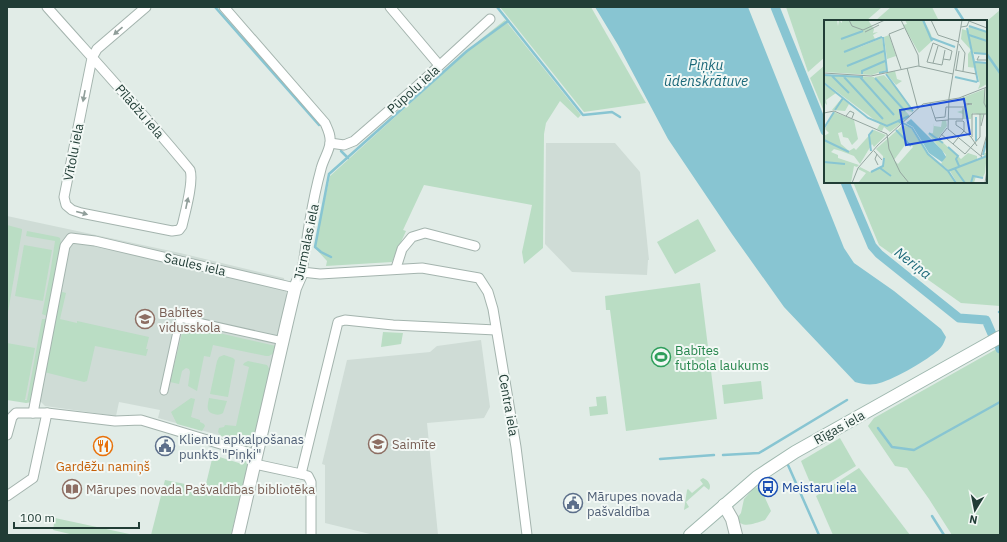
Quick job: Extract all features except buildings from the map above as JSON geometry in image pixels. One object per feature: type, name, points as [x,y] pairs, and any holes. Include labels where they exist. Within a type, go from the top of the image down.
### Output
[{"type":"main road","name":"Jūrmalas iela","points":[[238,535],[282,341],[296,288],[302,272]]},
{"type":"main road","name":"Rīgas iela","points":[[690,535],[757,477],[795,452],[1000,337]]},
{"type":"main road","points":[[724,505],[732,519],[736,535]]},
{"type":"street","name":"Pīlādžu iela","points":[[47,7],[190,170],[192,174],[191,184],[182,226],[179,230]]},
{"type":"street","name":"Vītolu iela","points":[[146,7],[97,49],[92,58],[64,197],[66,205],[72,210],[81,213],[172,231],[179,230]]},
{"type":"street","points":[[224,7],[325,123],[330,133],[330,143]]},
{"type":"street","points":[[390,7],[439,65]]},
{"type":"street","name":"Pūpolu iela","points":[[330,143],[344,145],[354,141],[415,88],[490,19]]},
{"type":"street","name":"Jūrmalas iela","points":[[302,272],[305,246],[321,168],[330,143]]},
{"type":"street","points":[[302,272],[320,274],[396,268],[402,249],[412,237],[425,233],[475,246]]},
{"type":"street","name":"Saules iela","points":[[33,412],[65,246],[71,238],[95,241],[296,288]]},
{"type":"street","name":"Centra iela","points":[[396,268],[422,268],[479,278],[485,285],[491,298],[516,448],[527,535]]},
{"type":"street","points":[[164,391],[180,318],[282,341]]},
{"type":"street","points":[[301,474],[338,322],[345,320],[393,325],[496,330]]},
{"type":"street","points":[[7,435],[10,421],[14,414],[19,412],[47,413],[115,420],[141,420],[308,476],[311,482],[311,535]]},
{"type":"street","points":[[7,496],[33,478],[47,413]]},
{"type":"shaded area","points":[[546,143],[615,143],[640,172],[649,260],[647,275],[572,272],[545,244]]},
{"type":"shaded area","name":"Babītes vidusskola","points":[[7,216],[180,253],[284,278],[287,298],[255,440],[250,444],[158,418],[160,410],[119,402],[116,416],[45,406],[41,402],[7,397]]},
{"type":"shaded area","name":"Saimīte","points":[[481,340],[490,407],[484,418],[427,423],[438,535],[374,535],[325,523],[325,465],[322,464],[347,360],[430,352],[437,346]]},
{"type":"green space","points":[[500,7],[591,7],[646,103],[584,112]]},
{"type":"green space","points":[[786,7],[882,7],[867,20],[824,20],[824,58],[808,72]]},
{"type":"green space","points":[[891,7],[932,7],[938,20],[876,20]]},
{"type":"green space","points":[[1000,10],[1000,306],[961,303],[879,245],[853,183],[987,183],[987,21]]},
{"type":"green space","points":[[505,20],[581,115],[578,118],[560,101],[546,123],[544,134],[543,248],[524,264],[522,252],[532,205],[424,185],[403,230],[406,231],[392,262],[326,266],[327,261],[316,249],[315,244],[330,176],[481,39]]},
{"type":"green space","points":[[824,66],[824,112],[810,78]]},
{"type":"green space","points":[[698,219],[716,251],[675,274],[657,242]]},
{"type":"green space","points":[[7,225],[22,229],[22,231],[7,318]]},
{"type":"green space","points":[[27,231],[58,237],[60,238],[61,244],[63,244],[49,315],[47,316],[42,314],[55,241],[26,236]]},
{"type":"green space","points":[[24,245],[52,250],[43,301],[15,296]]},
{"type":"green space","name":"Babītes futbola laukums","points":[[700,283],[717,419],[626,431],[610,310],[606,310],[605,296]]},
{"type":"green space","points":[[59,291],[66,293],[60,319],[77,323],[77,321],[149,337],[146,356],[95,346],[87,381],[84,382],[44,372]]},
{"type":"green space","points":[[42,319],[46,319],[47,321],[32,402],[26,403],[7,400],[7,343],[35,348],[25,400],[27,400]]},
{"type":"green space","points":[[184,325],[276,346],[274,353],[266,356],[213,345],[210,357],[204,356],[197,391],[188,386],[190,372],[189,369],[186,368],[182,371],[179,384],[170,382]]},
{"type":"green space","points":[[383,332],[403,333],[401,344],[381,347]]},
{"type":"green space","points":[[1000,347],[1000,535],[952,535],[907,468],[895,466],[868,426],[874,418]]},
{"type":"green space","points":[[224,355],[235,360],[228,397],[210,394],[217,361],[219,357]]},
{"type":"green space","points":[[248,361],[267,365],[270,370],[255,440],[252,439],[250,444],[221,436],[218,432],[219,428],[224,427],[225,425],[236,426],[249,367],[243,365]]},
{"type":"green space","points":[[761,381],[763,399],[724,404],[722,385]]},
{"type":"green space","points":[[606,396],[608,414],[590,416],[589,407],[597,406],[596,397]]},
{"type":"green space","points":[[191,398],[195,399],[191,417],[200,420],[200,422],[204,424],[205,426],[202,431],[177,424],[171,412]]},
{"type":"green space","points":[[209,398],[227,401],[223,413],[216,415],[209,412]]},
{"type":"green space","points":[[840,438],[856,466],[814,492],[801,461]]},
{"type":"green space","points":[[213,455],[239,463],[241,457],[245,460],[248,466],[231,535],[151,535],[165,480],[205,488]]},
{"type":"green space","points":[[859,468],[910,535],[833,535],[816,496]]},
{"type":"green space","points":[[703,478],[709,483],[709,490],[704,486],[686,502],[689,507],[684,510],[687,490],[688,489],[692,493],[703,484],[700,480]]},
{"type":"green space","points":[[755,487],[761,489],[771,511],[765,520],[745,525],[739,522],[737,518],[741,513],[744,499]]},
{"type":"green space","points":[[55,518],[134,535],[74,535],[53,530]]},
{"type":"water","name":"Piņķu ūdenskrātuve","points":[[595,7],[748,7],[844,248],[854,263],[894,291],[941,329],[946,337],[940,349],[916,366],[882,382],[876,384],[863,384],[855,382],[784,307],[732,234],[668,139],[618,45]]},
{"type":"waterway","points":[[215,7],[319,125]]},
{"type":"waterway","points":[[497,7],[583,115],[612,112],[620,117]]},
{"type":"waterway","name":"Neriņa","points":[[775,7],[824,129]]},
{"type":"waterway","points":[[955,7],[963,20]]},
{"type":"waterway","points":[[331,257],[315,247],[329,174],[467,51],[508,21]]},
{"type":"waterway","points":[[987,54],[1000,73]]},
{"type":"waterway","points":[[341,151],[348,158]]},
{"type":"waterway","name":"Neriņa","points":[[845,183],[872,246],[879,254],[959,318],[986,320],[992,334]]},
{"type":"waterway","points":[[723,455],[759,453],[847,400]]},
{"type":"waterway","points":[[878,428],[892,447],[914,450],[1000,402]]},
{"type":"waterway","points":[[660,459],[714,455]]},
{"type":"waterway","points":[[788,465],[819,535]]},
{"type":"waterway","points":[[932,516],[944,535]]},
{"type":"place","name":"Babītes vidusskola","points":[[145,319]]},
{"type":"place","name":"Babītes futbola laukums","points":[[661,357]]},
{"type":"place","name":"Saimīte","points":[[378,444]]},
{"type":"place","name":"Gardēžu namiņš","points":[[103,446]]},
{"type":"place","name":"Klientu apkalpošanas punkts \"Piņķi\"","points":[[165,446]]},
{"type":"place","name":"Meistaru iela","points":[[768,487]]},
{"type":"place","name":"Mārupes novada Pašvaldības bibliotēka","points":[[72,489]]},
{"type":"place","name":"Mārupes novada pašvaldība","points":[[573,503]]}]
